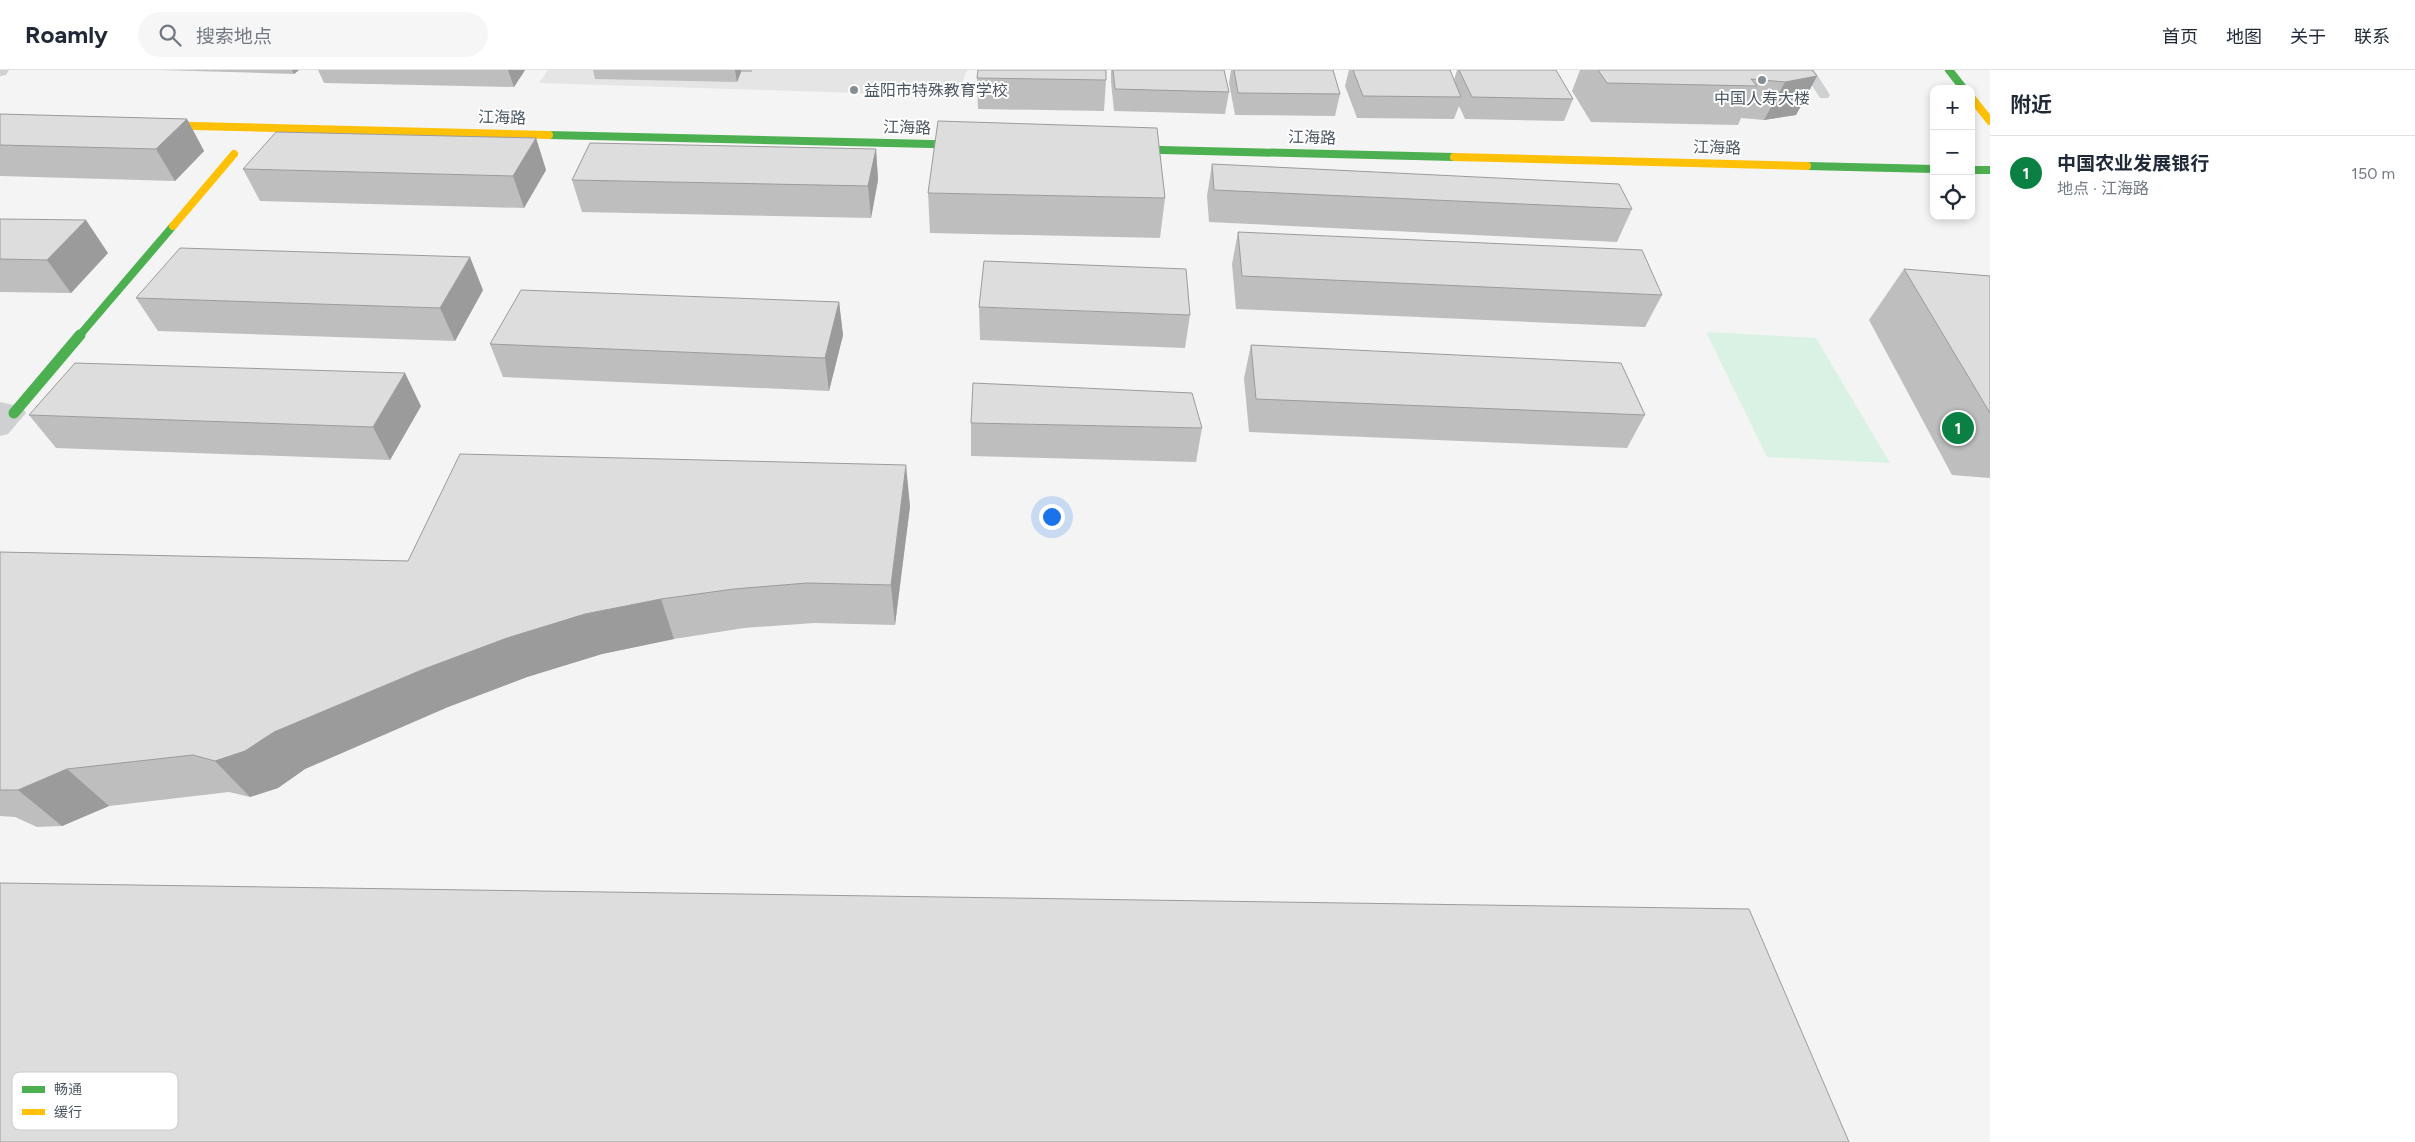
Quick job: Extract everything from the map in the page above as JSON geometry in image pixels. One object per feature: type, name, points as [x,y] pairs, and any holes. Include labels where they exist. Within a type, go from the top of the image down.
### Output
[{"type":"street","points":[[1949,70],[1961,85]]},
{"type":"street","points":[[1975,102],[1990,121]]},
{"type":"street","name":"江海路","points":[[140,125],[987,146]]},
{"type":"street","name":"江海路","points":[[1106,149],[1930,169]]},
{"type":"street","points":[[5,417],[234,154]]},
{"type":"street","points":[[1975,170],[1990,170]]},
{"type":"lane","points":[[1808,70],[1824,95]]},
{"type":"shaded area","name":"益阳市特殊教育学校","points":[[548,70],[967,70],[957,96],[539,83]]},
{"type":"green space","points":[[1706,332],[1816,338],[1890,463],[1767,457]]},
{"type":"building","points":[[978,70],[1106,70],[1106,80],[977,78]]},
{"type":"building","points":[[1113,70],[1224,70],[1229,92],[1115,89]]},
{"type":"building","points":[[1234,70],[1333,70],[1340,94],[1238,93]]},
{"type":"building","points":[[1353,70],[1450,70],[1461,97],[1363,96]]},
{"type":"building","points":[[1459,70],[1556,70],[1573,99],[1472,97]]},
{"type":"building","points":[[1598,70],[1812,70],[1817,76],[1785,82],[1751,79],[1757,86],[1607,83]]},
{"type":"building","points":[[0,114],[187,119],[156,149],[0,145]]},
{"type":"building","points":[[938,121],[1157,128],[1165,198],[928,193]]},
{"type":"building","points":[[276,132],[536,138],[513,176],[243,169]]},
{"type":"building","points":[[590,143],[876,149],[868,186],[572,180]]},
{"type":"building","points":[[1212,164],[1619,184],[1632,209],[1214,190]]},
{"type":"building","points":[[0,219],[86,220],[47,260],[0,259]]},
{"type":"building","points":[[1238,232],[1642,250],[1662,295],[1242,276]]},
{"type":"building","points":[[180,248],[470,257],[440,308],[136,298]]},
{"type":"building","points":[[984,261],[1186,269],[1190,315],[979,307]]},
{"type":"building","points":[[1904,269],[1990,276],[1990,413]]},
{"type":"building","points":[[521,290],[839,302],[825,358],[490,344]]},
{"type":"building","points":[[1251,345],[1621,363],[1645,415],[1256,399]]},
{"type":"building","points":[[75,363],[405,373],[373,427],[29,415]]},
{"type":"building","points":[[973,383],[1192,393],[1202,428],[971,423]]},
{"type":"building","points":[[460,454],[906,465],[891,585],[807,583],[734,589],[661,599],[585,614],[507,638],[424,669],[274,732],[245,751],[215,761],[193,755],[67,769],[18,790],[0,790],[0,552],[408,561]]},
{"type":"building","points":[[0,883],[1749,909],[1849,1142],[0,1142]]},
{"type":"traffic: fast","points":[[1949,70],[1961,85]]},
{"type":"traffic: fast","points":[[549,135],[973,145]]},
{"type":"traffic: fast","points":[[1121,149],[1454,157]]},
{"type":"traffic: fast","points":[[1807,166],[1930,169]]},
{"type":"traffic: fast","points":[[1975,170],[1990,170]]},
{"type":"traffic: fast","points":[[14,413],[173,226]]},
{"type":"traffic: slow","points":[[1975,102],[1990,121]]},
{"type":"traffic: slow","points":[[154,125],[549,135]]},
{"type":"traffic: slow","points":[[173,226],[234,154]]},
{"type":"traffic: slow","points":[[1454,157],[1807,166]]},
{"type":"place","name":"中国人寿大楼","points":[[1762,80]]},
{"type":"place","name":"益阳市特殊教育学校","points":[[854,90]]},
{"type":"place","name":"中国农业发展银行","points":[[1958,428]]}]
